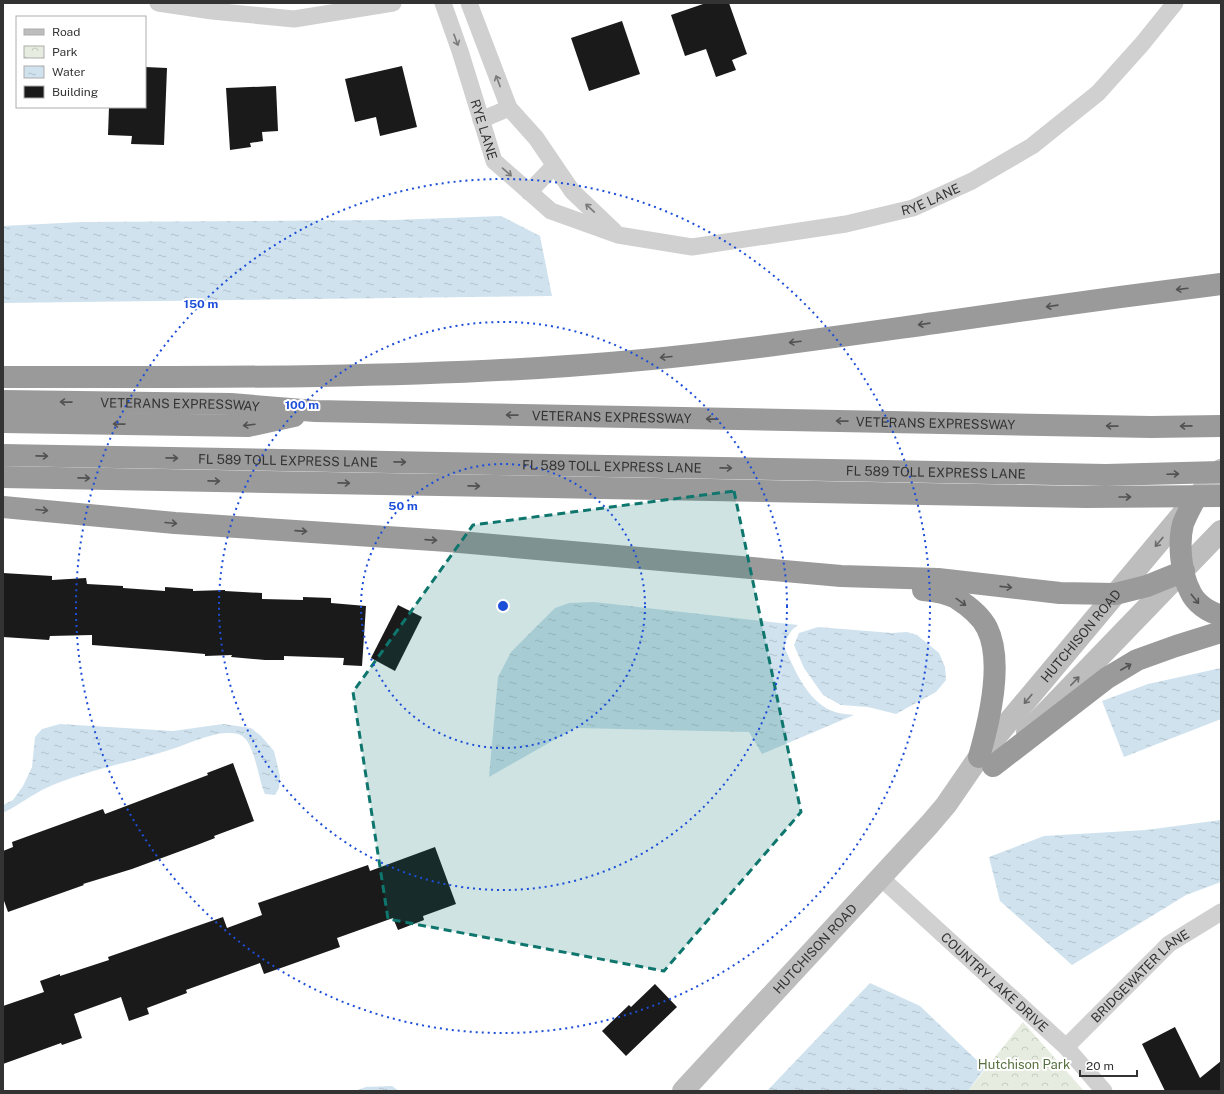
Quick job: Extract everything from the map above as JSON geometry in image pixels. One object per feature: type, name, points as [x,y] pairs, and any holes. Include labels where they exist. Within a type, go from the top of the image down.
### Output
[{"type":"highway","points":[[3,378],[284,376],[460,372],[570,366],[692,355],[814,340],[1091,300],[1221,284]]},
{"type":"highway","name":"VETERANS EXPRESSWAY","points":[[3,401],[231,404],[315,411],[1221,426]]},
{"type":"highway","points":[[3,422],[248,426],[315,411]]},
{"type":"highway","name":"FL 589 TOLL EXPRESS LANE","points":[[3,455],[1106,475],[1221,471]]},
{"type":"highway","points":[[3,477],[1086,497],[1221,496]]},
{"type":"highway","points":[[1195,499],[1183,525],[1180,546],[1184,571],[1190,592],[1199,604],[1215,614],[1221,615]]},
{"type":"highway","points":[[3,507],[175,523],[448,541],[841,576],[938,579],[1060,593],[1115,594],[1147,586],[1184,571]]},
{"type":"highway","points":[[841,576],[937,592],[955,597],[973,611],[986,627],[993,650],[994,683],[988,725],[986,761]]},
{"type":"highway","points":[[986,761],[1107,678],[1137,660],[1221,632]]},
{"type":"street","points":[[158,3],[212,11],[294,20],[393,3]]},
{"type":"street","name":"RYE LANE","points":[[443,3],[460,51],[494,161],[551,211],[618,235],[692,247],[846,224],[913,208],[972,181],[1032,146],[1098,93],[1142,44],[1175,3]]},
{"type":"street","points":[[469,3],[509,108],[536,138],[572,191],[618,235]]},
{"type":"street","points":[[481,120],[509,108]]},
{"type":"street","points":[[529,192],[554,166]]},
{"type":"street","name":"HUTCHISON ROAD","points":[[986,761],[1115,594],[1195,499],[1221,471]]},
{"type":"street","name":"HUTCHISON ROAD","points":[[683,1091],[930,825],[946,804],[986,761],[1184,571],[1221,531]]},
{"type":"street","name":"COUNTRY LAKE DRIVE","points":[[881,878],[1066,1047],[1104,1091]]},
{"type":"street","name":"BRIDGEWATER LANE","points":[[1066,1047],[1169,944],[1221,912]]},
{"type":"highlighted area","points":[[734,491],[801,812],[664,971],[388,919],[353,692],[473,525]]},
{"type":"green space","name":"Hutchison Park","points":[[1023,1022],[1084,1091],[968,1091]]},
{"type":"water","points":[[501,216],[540,236],[552,296],[3,303],[3,226],[82,222],[394,220]]},
{"type":"water","points":[[594,602],[798,625],[788,635],[785,649],[804,686],[817,702],[826,708],[837,713],[854,715],[762,754],[749,732],[575,728],[489,777],[498,677],[511,652],[555,608],[569,603]]},
{"type":"water","points":[[818,627],[892,633],[907,632],[917,635],[939,653],[945,667],[946,680],[936,692],[896,714],[868,707],[841,705],[823,695],[804,668],[794,645],[799,633]]},
{"type":"water","points":[[1221,668],[1221,719],[1124,757],[1102,701],[1148,684]]},
{"type":"water","points":[[60,724],[173,731],[223,724],[251,728],[261,736],[274,751],[280,776],[279,788],[275,795],[265,794],[253,754],[246,740],[237,734],[224,733],[205,737],[150,756],[103,768],[57,783],[3,813],[3,805],[13,800],[23,786],[32,767],[35,737],[42,729]]},
{"type":"water","points":[[1221,820],[1221,882],[1186,895],[1072,965],[1000,901],[989,857],[1044,836],[1146,830]]},
{"type":"water","points":[[870,983],[920,1006],[985,1068],[968,1091],[767,1091]]},
{"type":"water","points":[[392,1086],[399,1091],[355,1091],[366,1087]]},
{"type":"building","points":[[706,3],[729,3],[747,54],[732,60],[736,70],[716,77],[706,49],[685,56],[671,15]]},
{"type":"building","points":[[622,21],[640,74],[589,91],[571,38]]},
{"type":"building","points":[[402,66],[417,127],[380,136],[376,117],[355,122],[345,79]]},
{"type":"building","points":[[146,67],[167,68],[164,145],[131,144],[132,136],[108,135],[109,108],[146,108]]},
{"type":"building","points":[[276,86],[278,131],[262,132],[263,141],[250,143],[251,147],[230,150],[226,88]]},
{"type":"building","points":[[3,573],[52,576],[52,580],[86,578],[87,584],[123,586],[123,588],[165,591],[165,587],[193,589],[193,591],[225,590],[262,593],[262,599],[303,600],[303,597],[331,598],[331,603],[366,606],[362,666],[343,665],[344,658],[284,656],[284,660],[265,660],[231,657],[232,655],[205,656],[205,654],[92,645],[92,635],[50,636],[49,640],[3,637]]},
{"type":"building","points":[[398,605],[422,617],[395,671],[371,658]]},
{"type":"building","points":[[233,763],[254,821],[214,836],[215,838],[197,845],[132,869],[83,884],[84,885],[8,912],[3,898],[3,851],[13,847],[12,842],[103,809],[105,814],[208,775],[207,773]]},
{"type":"building","points":[[435,847],[456,904],[423,916],[424,920],[398,930],[393,918],[337,938],[340,947],[264,974],[260,963],[186,990],[187,993],[147,1008],[149,1014],[129,1021],[121,997],[74,1014],[82,1038],[62,1045],[61,1043],[3,1064],[3,1006],[44,992],[40,981],[109,960],[108,957],[223,917],[227,928],[262,915],[258,903],[368,865],[370,871]]},
{"type":"building","points":[[655,984],[677,1007],[626,1056],[602,1031],[629,1005],[631,1007]]},
{"type":"building","points":[[1175,1027],[1200,1078],[1221,1061],[1221,1091],[1165,1091],[1142,1044]]}]
